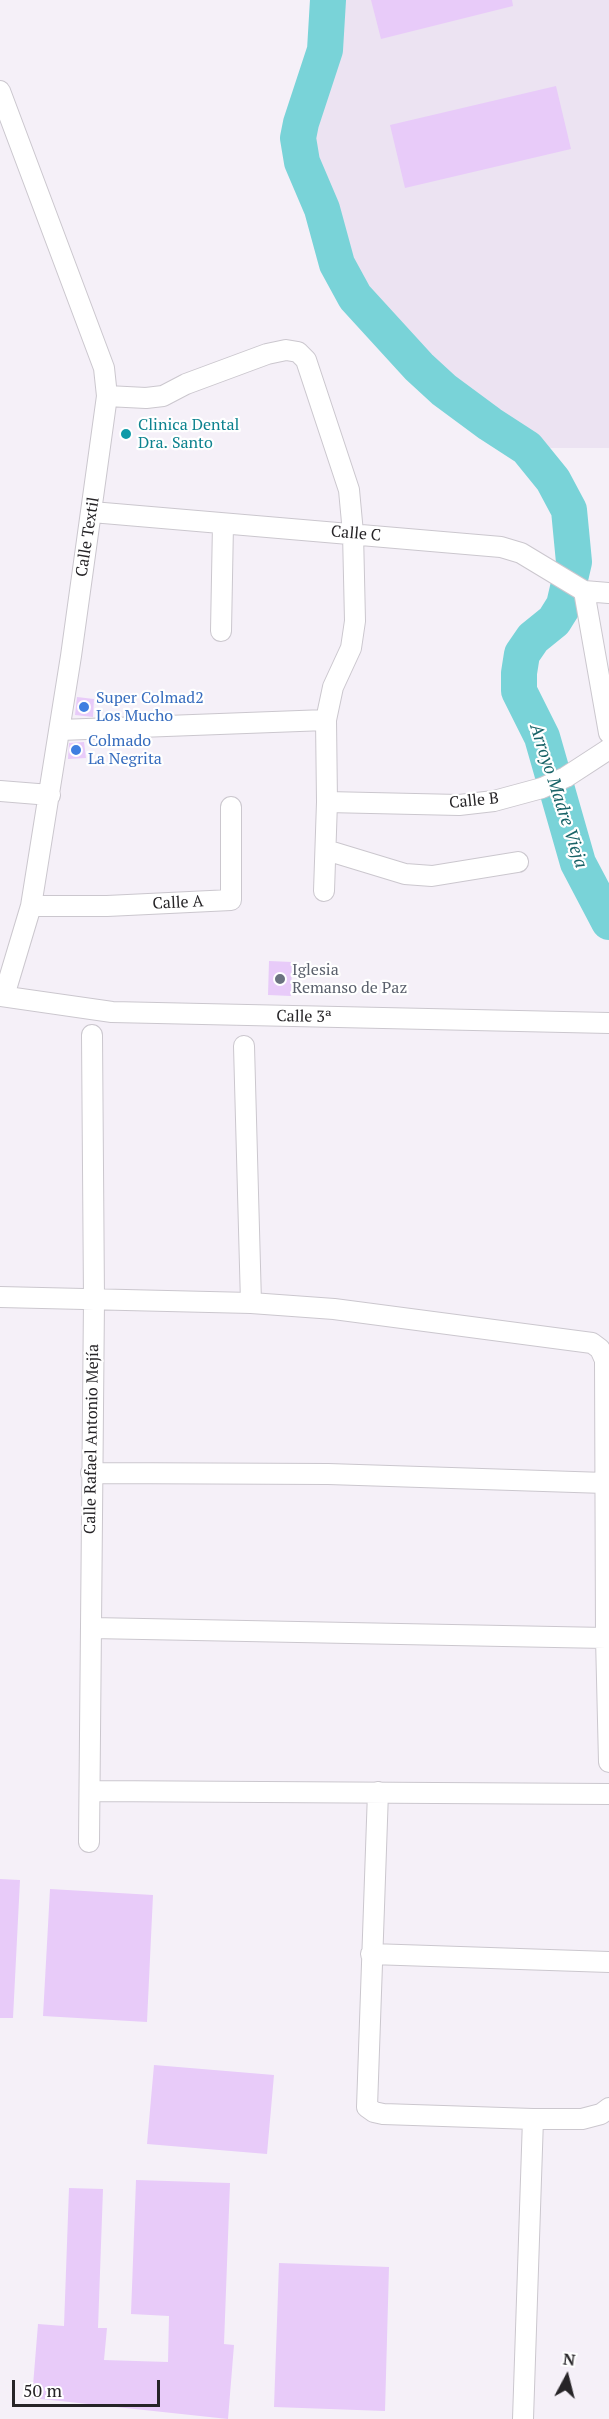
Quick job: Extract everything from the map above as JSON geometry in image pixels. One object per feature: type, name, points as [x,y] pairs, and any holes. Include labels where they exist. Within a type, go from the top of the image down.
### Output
[{"type":"street","name":"Calle Textil","points":[[0,91],[104,368],[107,396],[60,730],[31,906],[2,996]]},
{"type":"street","points":[[107,396],[146,398],[163,396],[186,384],[267,354],[286,350],[298,352],[306,360],[349,490],[353,533],[355,621],[351,648],[333,687],[326,720],[327,802],[324,891]]},
{"type":"street","name":"Calle C","points":[[92,512],[501,547],[521,553],[584,591],[609,593]]},
{"type":"street","points":[[221,631],[223,524]]},
{"type":"street","points":[[584,591],[609,733]]},
{"type":"street","points":[[60,730],[326,720]]},
{"type":"street","name":"Calle B","points":[[327,802],[459,805],[494,801],[542,788],[566,777],[609,749]]},
{"type":"street","points":[[0,791],[50,795]]},
{"type":"street","name":"Calle A","points":[[31,906],[107,906],[231,900],[231,807]]},
{"type":"street","points":[[326,850],[405,874],[432,876],[518,862]]},
{"type":"street","name":"Calle 3ª","points":[[2,996],[112,1012],[609,1023]]},
{"type":"street","name":"Calle Rafael Antonio Mejía","points":[[89,1842],[94,1300],[92,1035]]},
{"type":"street","points":[[244,1046],[251,1303]]},
{"type":"street","points":[[0,1297],[251,1303],[334,1309],[592,1343],[600,1349],[605,1360],[609,1762]]},
{"type":"street","points":[[91,1473],[328,1474],[605,1483]]},
{"type":"street","points":[[92,1628],[606,1638]]},
{"type":"street","points":[[90,1791],[609,1794]]},
{"type":"street","points":[[378,1792],[370,1954],[367,2107],[383,2114],[533,2119],[582,2119],[601,2114],[609,2108]]},
{"type":"street","points":[[370,1954],[609,1962]]},
{"type":"street","points":[[523,2419],[533,2119]]},
{"type":"shaded area","points":[[328,0],[609,0],[609,448],[527,448],[444,390],[419,367],[355,297],[337,264],[322,209],[302,162],[298,138],[325,50]]},
{"type":"building","points":[[371,0],[512,0],[513,6],[381,39]]},
{"type":"building","points":[[556,86],[571,149],[405,188],[390,125]]},
{"type":"building","name":"Super Colmad2 Los Mucho","points":[[77,697],[94,699],[93,717],[75,715]]},
{"type":"building","name":"Colmado La Negrita","points":[[84,742],[86,758],[68,759],[69,743]]},
{"type":"building","name":"Iglesia Remanso de Paz","points":[[269,961],[292,962],[291,996],[268,995]]},
{"type":"building","points":[[0,1879],[20,1880],[13,2018],[0,2018]]},
{"type":"building","points":[[50,1889],[153,1895],[147,2022],[43,2016]]},
{"type":"building","points":[[154,2065],[274,2075],[267,2154],[147,2144]]},
{"type":"building","points":[[136,2180],[230,2183],[224,2344],[234,2345],[228,2419],[32,2398],[38,2324],[64,2326],[69,2188],[103,2189],[98,2328],[107,2328],[104,2360],[168,2362],[169,2316],[131,2314]]},
{"type":"building","points":[[279,2263],[389,2267],[385,2411],[274,2407]]},
{"type":"waterway","name":"Arroyo Madre Vieja","points":[[328,0],[325,50],[298,138],[302,162],[322,209],[337,264],[355,297],[419,367],[444,390],[527,448],[553,480],[569,510],[574,562],[564,605],[554,621],[533,638],[522,654],[519,691],[542,737],[578,863],[609,922]]},
{"type":"place","name":"Clinica Dental Dra. Santo","points":[[126,434]]},
{"type":"place","name":"Super Colmad2 Los Mucho","points":[[84,707]]},
{"type":"place","name":"Colmado La Negrita","points":[[76,750]]},
{"type":"place","name":"Iglesia Remanso de Paz","points":[[280,979]]}]
